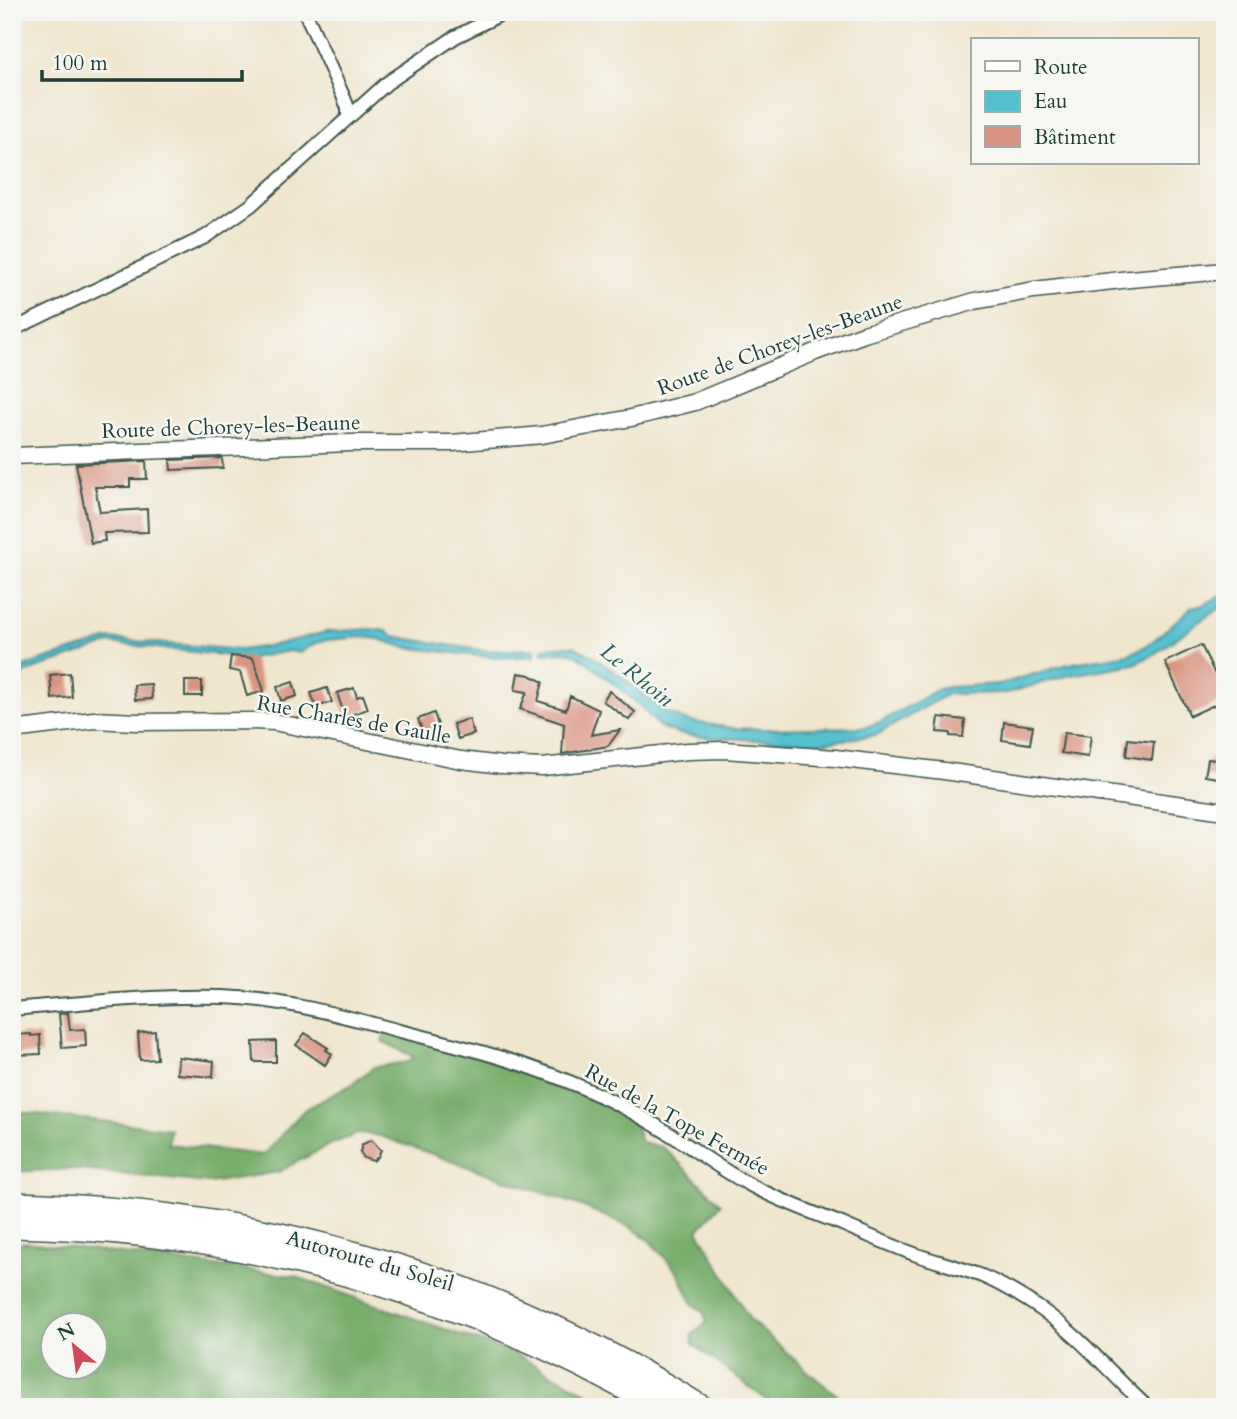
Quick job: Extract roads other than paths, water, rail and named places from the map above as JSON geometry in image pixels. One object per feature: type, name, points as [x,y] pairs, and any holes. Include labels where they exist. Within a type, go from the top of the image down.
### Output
[{"type":"highway","name":"Autoroute du Soleil","points":[[12,1204],[108,1209],[186,1217],[276,1233],[379,1259],[471,1291],[563,1331],[645,1373],[701,1407]]},
{"type":"highway","name":"Autoroute du Soleil","points":[[12,1226],[82,1229],[173,1238],[272,1255],[335,1270],[422,1297],[506,1329],[566,1356],[658,1407]]},
{"type":"street","points":[[305,12],[344,98],[348,118]]},
{"type":"street","points":[[12,331],[205,237],[250,206],[387,83],[442,45],[505,12]]},
{"type":"street","name":"Route de Chorey-les-Beaune","points":[[12,456],[350,443],[452,443],[542,435],[631,418],[695,402],[864,334],[975,301],[1034,290],[1225,271]]},
{"type":"street","name":"Rue Charles de Gaulle","points":[[12,730],[94,720],[264,722],[461,761],[542,767],[688,751],[724,750],[835,758],[944,771],[1225,811]]},
{"type":"street","name":"Rue de la Tope Fermée","points":[[12,1009],[173,998],[222,997],[265,1001],[293,1005],[423,1036],[554,1075],[642,1118],[757,1188],[914,1254],[979,1275],[1007,1289],[1042,1310],[1083,1344],[1146,1407]]},
{"type":"water","points":[[1225,594],[1225,605],[1153,655],[1134,664],[1066,676],[1007,693],[948,694],[876,735],[820,743],[680,734],[659,726],[639,705],[577,655],[568,652],[543,653],[543,648],[573,646],[591,655],[669,714],[688,721],[732,728],[866,727],[939,689],[1001,684],[1068,664],[1129,654],[1153,641],[1192,607],[1203,605]]},
{"type":"water","points":[[370,629],[409,639],[488,651],[535,649],[535,656],[497,658],[404,647],[365,637],[326,640],[300,653],[290,651],[250,658],[110,643],[27,672],[12,682],[12,673],[31,664],[109,639],[241,650],[326,632]]},
{"type":"water label","name":"Le Rhoin","points":[[637,675]]}]
